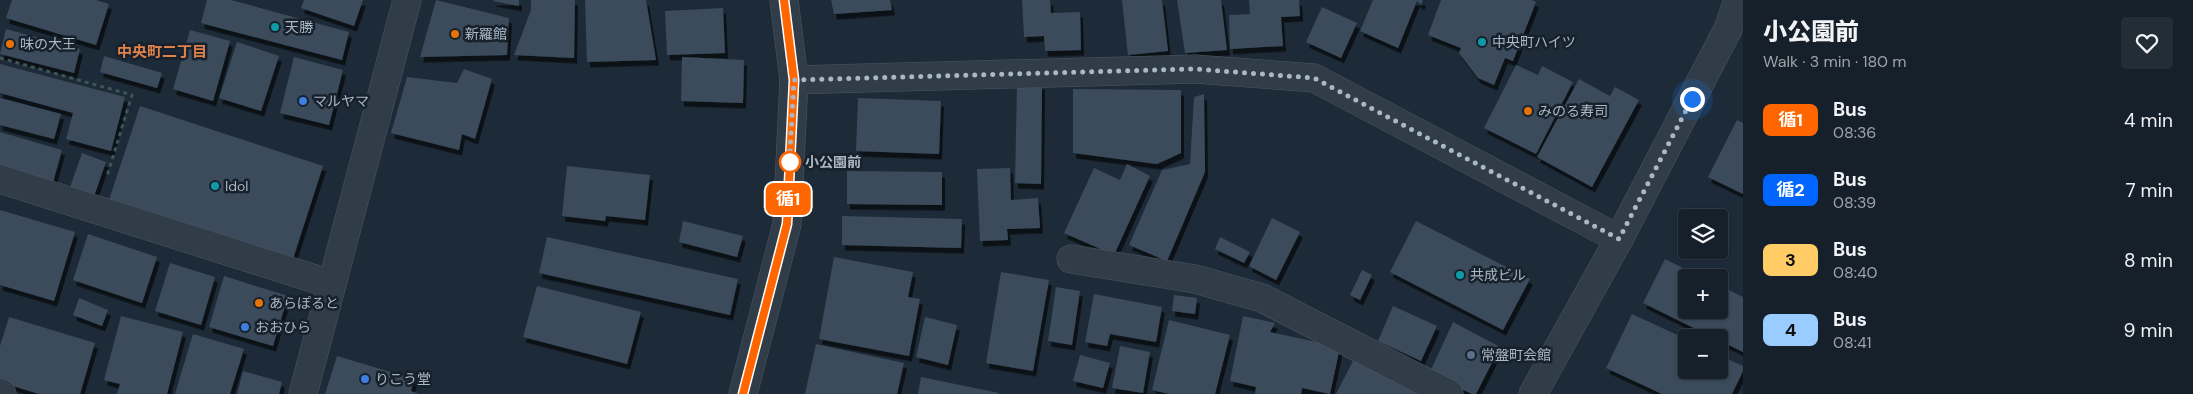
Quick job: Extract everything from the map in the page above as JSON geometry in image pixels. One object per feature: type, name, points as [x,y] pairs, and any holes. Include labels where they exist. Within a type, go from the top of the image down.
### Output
[{"type":"street","points":[[303,394],[407,0]]},
{"type":"street","points":[[744,394],[787,224],[794,80],[784,0]]},
{"type":"street","points":[[1533,394],[1619,239],[1728,29],[1738,0]]},
{"type":"street","points":[[794,80],[1195,69],[1314,78],[1619,239]]},
{"type":"street","points":[[0,179],[331,284]]},
{"type":"street","points":[[1072,259],[1195,279],[1262,298],[1449,394]]},
{"type":"path","points":[[0,58],[132,95],[97,209]]},
{"type":"building","points":[[12,0],[96,0],[109,4],[96,45],[6,18]]},
{"type":"building","name":"天勝","points":[[207,0],[231,0],[349,32],[342,60],[201,23]]},
{"type":"building","points":[[304,0],[363,0],[354,26],[301,8]]},
{"type":"building","points":[[436,0],[509,18],[507,55],[420,57]]},
{"type":"building","points":[[519,0],[519,6],[493,1]]},
{"type":"building","points":[[531,0],[575,0],[574,58],[514,55],[531,10]]},
{"type":"building","points":[[585,0],[646,0],[656,60],[587,62]]},
{"type":"building","points":[[831,0],[890,0],[892,10],[834,14]]},
{"type":"building","points":[[1022,0],[1050,0],[1051,13],[1080,12],[1081,50],[1045,51],[1044,36],[1024,37]]},
{"type":"building","points":[[1122,0],[1162,0],[1168,51],[1128,55]]},
{"type":"building","points":[[1177,0],[1221,0],[1227,50],[1185,53]]},
{"type":"building","points":[[1249,0],[1299,0],[1300,16],[1281,17],[1283,46],[1230,49],[1229,15],[1250,14]]},
{"type":"building","points":[[1373,0],[1423,0],[1421,5],[1417,1],[1398,48],[1360,31]]},
{"type":"building","name":"中央町ハイツ","points":[[1441,0],[1532,0],[1536,2],[1513,61],[1505,58],[1494,85],[1478,78],[1459,53],[1461,48],[1428,35]]},
{"type":"building","points":[[1322,7],[1357,23],[1341,58],[1306,42]]},
{"type":"building","points":[[723,8],[725,53],[667,55],[665,11]]},
{"type":"building","points":[[6,29],[80,49],[74,73],[0,54]]},
{"type":"building","points":[[190,30],[230,41],[213,101],[173,89]]},
{"type":"building","points":[[237,42],[279,56],[261,111],[219,98]]},
{"type":"building","points":[[104,56],[162,73],[157,88],[100,72]]},
{"type":"building","points":[[294,57],[343,70],[329,125],[280,113]]},
{"type":"building","points":[[682,57],[744,60],[743,103],[681,101]]},
{"type":"building","points":[[0,64],[125,97],[111,151],[66,139],[73,113],[0,93]]},
{"type":"building","points":[[1516,65],[1538,75],[1542,66],[1573,82],[1536,154],[1484,128]]},
{"type":"building","points":[[464,69],[492,79],[475,139],[462,134],[459,150],[391,133],[407,77],[457,83]]},
{"type":"building","points":[[1579,79],[1610,96],[1615,87],[1639,100],[1592,187],[1537,157]]},
{"type":"building","points":[[1017,83],[1042,84],[1041,184],[1015,183]]},
{"type":"building","points":[[1073,89],[1181,90],[1181,153],[1157,164],[1073,153]]},
{"type":"building","points":[[1204,94],[1205,172],[1167,261],[1129,245],[1162,170],[1190,164],[1194,97]]},
{"type":"building","points":[[0,98],[61,114],[54,139],[0,125]]},
{"type":"building","points":[[858,98],[941,101],[939,154],[856,151]]},
{"type":"building","name":"Idol","points":[[140,106],[323,166],[291,265],[107,206]]},
{"type":"building","points":[[1737,120],[1743,123],[1743,194],[1708,177]]},
{"type":"building","points":[[0,132],[62,150],[52,186],[0,171]]},
{"type":"building","points":[[82,153],[106,162],[92,202],[68,193]]},
{"type":"building","points":[[1127,164],[1150,176],[1114,255],[1064,233],[1094,168],[1120,180]]},
{"type":"building","points":[[567,166],[650,175],[645,220],[606,216],[605,221],[562,216]]},
{"type":"building","points":[[1010,168],[1011,200],[1038,198],[1040,228],[1007,229],[1008,240],[980,241],[977,169]]},
{"type":"building","points":[[847,171],[942,172],[942,205],[847,204]]},
{"type":"building","points":[[0,210],[75,232],[54,301],[0,285]]},
{"type":"building","points":[[842,216],[962,219],[961,248],[842,245]]},
{"type":"building","points":[[1272,218],[1300,232],[1276,280],[1249,266]]},
{"type":"building","points":[[683,221],[743,236],[737,257],[679,242]]},
{"type":"building","name":"共成ビル","points":[[1416,221],[1530,279],[1503,330],[1390,272]]},
{"type":"building","points":[[88,234],[157,257],[142,303],[73,280]]},
{"type":"building","points":[[547,237],[738,279],[730,315],[539,273]]},
{"type":"building","points":[[1220,237],[1250,252],[1244,263],[1215,249]]},
{"type":"building","points":[[834,257],[913,272],[908,297],[920,299],[909,356],[819,339]]},
{"type":"building","points":[[1665,259],[1685,269],[1678,269],[1678,319],[1728,319],[1728,290],[1743,297],[1743,352],[1728,344],[1728,329],[1696,329],[1643,303]]},
{"type":"building","points":[[170,263],[215,277],[201,325],[155,311]]},
{"type":"building","points":[[1362,270],[1372,275],[1360,300],[1350,295]]},
{"type":"building","points":[[1001,272],[1049,280],[1033,371],[986,363]]},
{"type":"building","points":[[224,276],[288,296],[273,346],[209,327]]},
{"type":"building","points":[[537,286],[641,312],[627,364],[523,337]]},
{"type":"building","points":[[1056,287],[1080,291],[1072,345],[1048,341]]},
{"type":"building","points":[[1094,294],[1162,307],[1156,342],[1110,334],[1107,346],[1085,342]]},
{"type":"building","points":[[1174,295],[1197,298],[1195,314],[1172,311]]},
{"type":"building","points":[[79,298],[108,310],[102,326],[73,315]]},
{"type":"building","points":[[1393,306],[1437,326],[1421,361],[1378,341]]},
{"type":"building","points":[[1632,314],[1678,335],[1678,379],[1728,379],[1728,359],[1743,366],[1743,371],[1732,394],[1662,394],[1606,368]]},
{"type":"building","points":[[121,316],[183,332],[167,394],[117,394],[120,384],[104,380]]},
{"type":"building","points":[[1243,316],[1275,323],[1270,332],[1340,347],[1330,394],[1302,388],[1301,394],[1255,394],[1256,387],[1230,381]]},
{"type":"building","points":[[9,317],[95,343],[80,394],[39,394],[0,382],[0,346]]},
{"type":"building","points":[[925,317],[957,325],[948,365],[916,357]]},
{"type":"building","points":[[1169,320],[1230,335],[1215,394],[1169,394],[1152,390]]},
{"type":"building","points":[[1453,322],[1500,347],[1476,394],[1472,394],[1429,374]]},
{"type":"building","points":[[193,334],[244,349],[230,394],[175,394]]},
{"type":"building","points":[[816,344],[904,363],[897,394],[805,394]]},
{"type":"building","points":[[1120,346],[1150,352],[1143,393],[1112,388]]},
{"type":"building","points":[[1080,355],[1110,363],[1103,388],[1073,381]]},
{"type":"building","points":[[337,356],[414,379],[411,391],[419,394],[325,394]]},
{"type":"building","points":[[1355,357],[1428,394],[1336,394]]},
{"type":"building","points":[[243,371],[282,382],[279,394],[237,394]]},
{"type":"building","points":[[921,377],[999,393],[999,394],[918,394]]},
{"type":"bus line","name":"循1","points":[[743,394],[787,224],[794,80],[784,0]]},
{"type":"place","name":"天勝","points":[[275,27]]},
{"type":"place","name":"新羅館","points":[[455,34]]},
{"type":"place","name":"中央町ハイツ","points":[[1482,42]]},
{"type":"place","name":"味の大王","points":[[10,44]]},
{"type":"place","name":"マルヤマ","points":[[303,101]]},
{"type":"place","name":"みのる寿司","points":[[1528,111]]},
{"type":"place","name":"小公園前","points":[[790,162]]},
{"type":"place","name":"Idol","points":[[215,186]]},
{"type":"place","name":"共成ビル","points":[[1460,275]]},
{"type":"place","name":"あらぽると","points":[[259,303]]},
{"type":"place","name":"おおひら","points":[[245,327]]},
{"type":"place","name":"常盤町会館","points":[[1471,355]]},
{"type":"place","name":"りこう堂","points":[[365,379]]},
{"type":"district","name":"中央町二丁目","points":[[162,52]]},
{"type":"route","points":[[790,162],[789,170],[794,80],[1195,69],[1314,78],[1619,239],[1692,99]]}]
